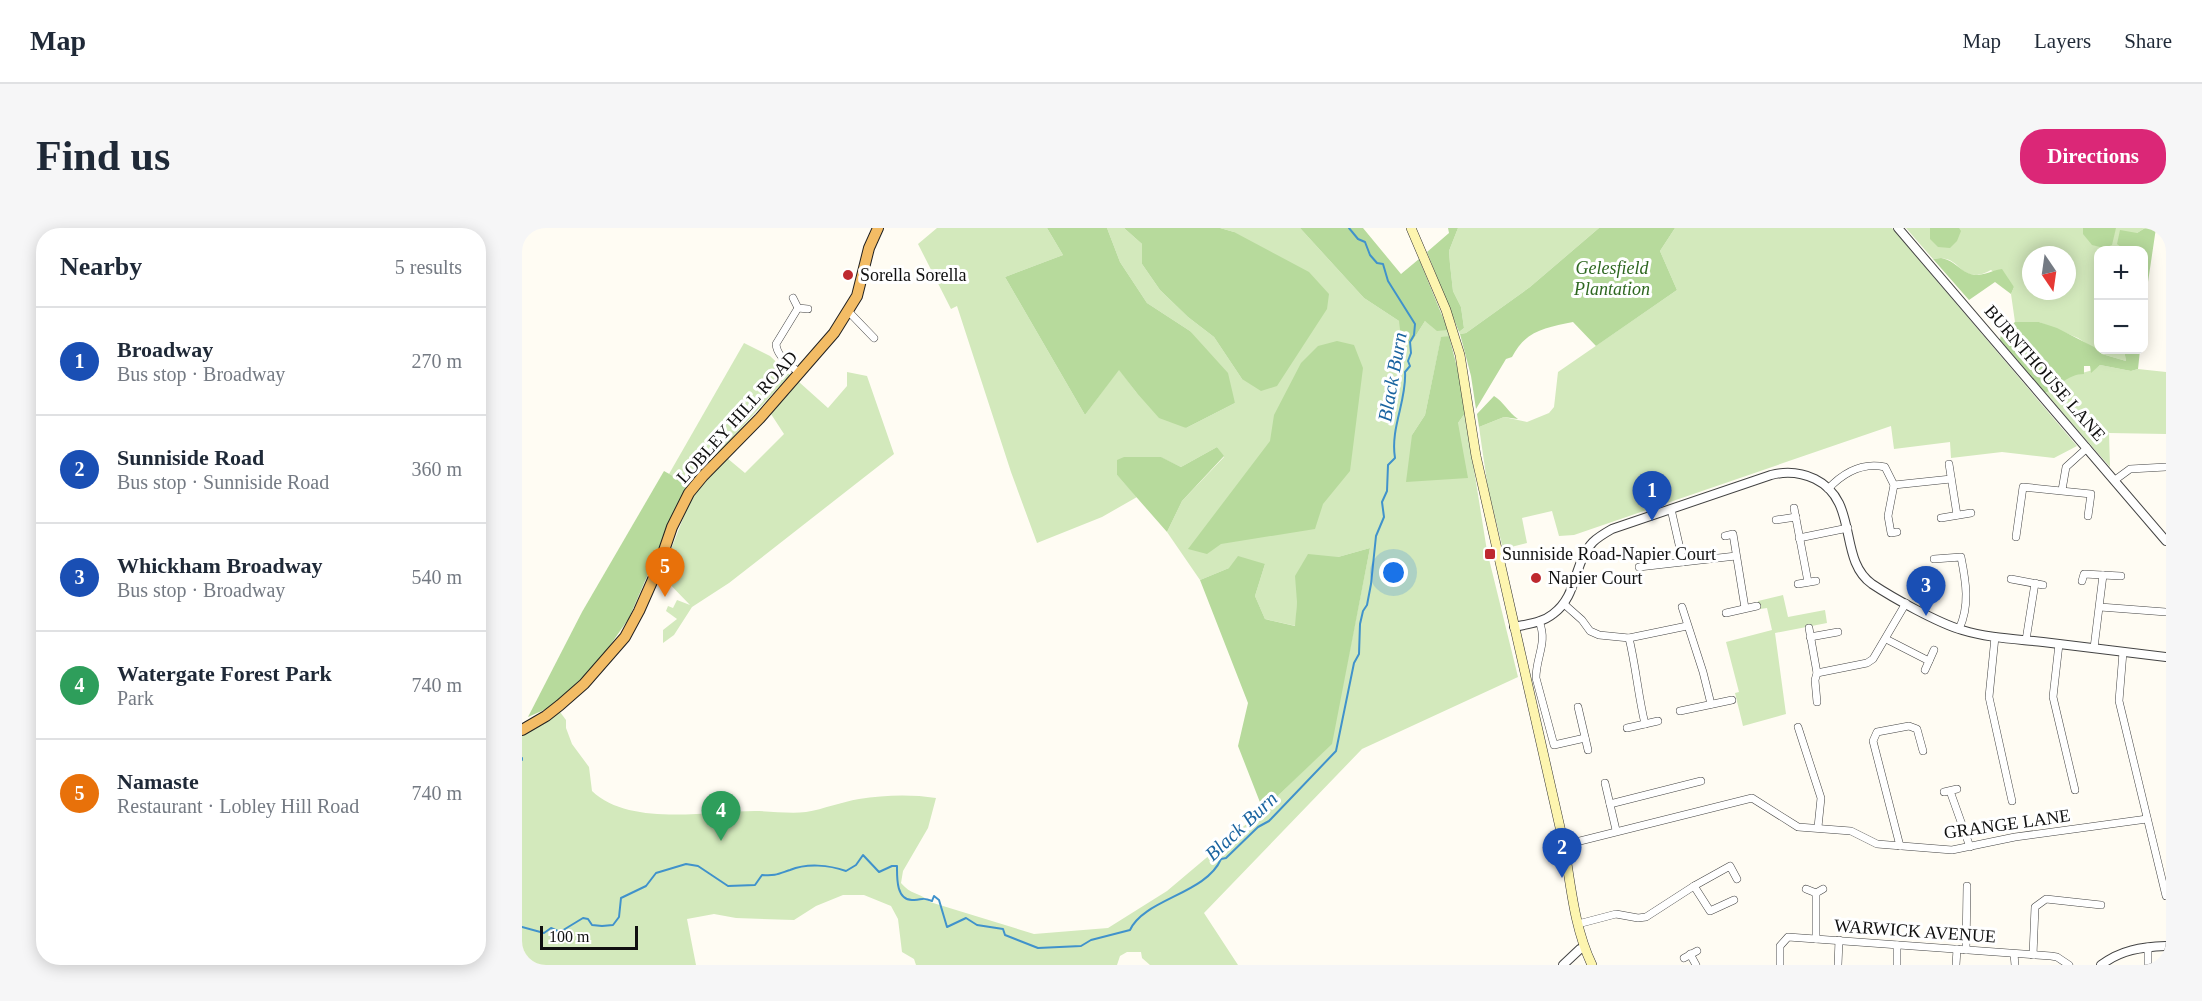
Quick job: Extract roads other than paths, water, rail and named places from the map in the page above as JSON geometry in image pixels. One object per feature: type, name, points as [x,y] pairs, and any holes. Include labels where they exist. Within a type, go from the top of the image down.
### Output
[{"type":"highway","name":"LOBLEY HILL ROAD","points":[[522,730],[546,716],[584,684],[625,637],[639,611],[658,568],[672,526],[689,493],[760,418],[834,333],[848,312],[860,287],[869,248],[878,228]]},
{"type":"main road","points":[[1411,228],[1446,310],[1460,356],[1476,456],[1564,845],[1569,885],[1584,947],[1592,965]]},
{"type":"street","name":"BURNTHOUSE LANE","points":[[1898,228],[2166,541]]},
{"type":"street","points":[[793,298],[798,308]]},
{"type":"street","points":[[798,308],[808,309]]},
{"type":"street","points":[[798,308],[776,344],[776,348],[780,356],[800,373]]},
{"type":"street","points":[[848,312],[874,338]]},
{"type":"street","points":[[2062,490],[2067,463],[2087,448]]},
{"type":"street","points":[[1949,464],[1957,515]]},
{"type":"street","points":[[1828,489],[1849,470],[1877,465],[1885,467],[1894,485],[1888,516],[1891,533],[1898,532]]},
{"type":"street","points":[[2115,480],[2130,469],[2166,468]]},
{"type":"street","points":[[1514,627],[1539,621],[1553,614],[1564,604],[1573,588],[1581,562],[1592,543],[1612,530],[1783,472],[1802,474],[1820,482],[1840,503],[1856,562],[1863,575],[1884,591],[1959,629],[1995,637],[2166,657]]},
{"type":"street","points":[[1894,485],[1951,479]]},
{"type":"street","points":[[2016,537],[2023,487],[2091,495],[2088,516]]},
{"type":"street","points":[[1794,508],[1808,582]]},
{"type":"street","points":[[1671,509],[1683,562]]},
{"type":"street","points":[[1941,518],[1971,513]]},
{"type":"street","points":[[1776,520],[1796,517]]},
{"type":"street","points":[[1799,538],[1848,528]]},
{"type":"street","points":[[1725,536],[1732,534],[1745,609]]},
{"type":"street","points":[[1639,567],[1736,556]]},
{"type":"street","points":[[1934,559],[1961,557],[1966,610],[1959,629]]},
{"type":"street","points":[[2082,581],[2084,573],[2121,576]]},
{"type":"street","points":[[2094,648],[2103,575]]},
{"type":"street","points":[[2011,579],[2043,585]]},
{"type":"street","points":[[1798,584],[1816,581]]},
{"type":"street","points":[[2026,640],[2034,583]]},
{"type":"street","points":[[1817,672],[1867,663],[1878,654],[1906,603]]},
{"type":"street","points":[[1564,604],[1582,620],[1590,631],[1599,635],[1629,638],[1687,626]]},
{"type":"street","points":[[1726,613],[1756,606]]},
{"type":"street","points":[[1682,607],[1711,704]]},
{"type":"street","points":[[2100,608],[2166,612]]},
{"type":"street","points":[[1539,621],[1544,638],[1536,666],[1536,678],[1554,746],[1585,738]]},
{"type":"street","points":[[1809,628],[1817,672],[1815,680],[1817,702]]},
{"type":"street","points":[[1810,637],[1838,632]]},
{"type":"street","points":[[1995,637],[1989,697],[2012,801]]},
{"type":"street","points":[[1629,638],[1636,665],[1637,690],[1645,724]]},
{"type":"street","points":[[1886,639],[1929,661]]},
{"type":"street","points":[[2059,644],[2053,697],[2075,790]]},
{"type":"street","points":[[1924,670],[1934,651]]},
{"type":"street","points":[[2123,652],[2119,701],[2166,896]]},
{"type":"street","points":[[1680,711],[1732,700]]},
{"type":"street","points":[[1578,707],[1588,750]]},
{"type":"street","points":[[1627,728],[1658,721]]},
{"type":"street","points":[[1900,846],[1873,741],[1877,732],[1909,726],[1917,729],[1924,751]]},
{"type":"street","points":[[1798,727],[1821,798],[1818,827]]},
{"type":"street","points":[[1610,804],[1701,781]]},
{"type":"street","points":[[1605,783],[1616,830]]},
{"type":"street","points":[[1950,791],[1970,847]]},
{"type":"street","name":"GRANGE LANE","points":[[1564,845],[1616,830],[1752,798],[1794,825],[1851,831],[1877,844],[1952,850],[2015,837],[2147,819]]},
{"type":"street","points":[[1578,924],[1616,914],[1646,917],[1730,866],[1737,879]]},
{"type":"street","points":[[1694,886],[1710,911],[1730,900]]},
{"type":"street","points":[[1966,950],[1967,886]]},
{"type":"street","points":[[1806,889],[1819,891],[1816,939]]},
{"type":"street","points":[[2033,955],[2035,907],[2046,899],[2101,905]]},
{"type":"street","name":"WARWICK AVENUE","points":[[1780,965],[1780,946],[1788,937],[2057,957],[2069,965]]},
{"type":"street","points":[[1838,965],[1839,940]]},
{"type":"street","points":[[1897,945],[1898,965]]},
{"type":"street","points":[[2101,965],[2133,948],[2166,946]]},
{"type":"street","points":[[1563,965],[1584,947]]},
{"type":"street","points":[[2148,947],[2148,965]]},
{"type":"street","points":[[1956,949],[1956,965]]},
{"type":"street","points":[[1691,954],[1696,965]]},
{"type":"street","points":[[2014,954],[2014,965]]},
{"type":"waterway","name":"Black Burn","points":[[522,927],[544,933],[551,928],[560,932],[583,918],[588,919],[592,925],[613,925],[619,917],[621,898],[646,886],[656,873],[686,864],[698,866],[728,886],[755,885],[762,875],[777,874],[804,866],[825,866],[846,871],[856,865],[863,855],[879,872],[897,866],[898,887],[907,899],[932,901],[934,896],[939,900],[947,927],[966,918],[977,925],[1003,929],[1005,935],[1038,948],[1081,946],[1091,940],[1130,930],[1137,919],[1148,911],[1189,889],[1213,871],[1221,859],[1226,858],[1258,827],[1269,821],[1336,751],[1354,663],[1359,654],[1360,624],[1371,584],[1376,536],[1384,517],[1382,502],[1387,491],[1388,465],[1395,458],[1396,425],[1404,393],[1405,372],[1410,366],[1408,361],[1411,353],[1410,342],[1414,335],[1415,324],[1388,281],[1383,264],[1377,263],[1370,255],[1365,242],[1358,239],[1349,228]]},
{"type":"place","name":"Sorella Sorella","points":[[848,275]]},
{"type":"place","name":"Broadway","points":[[1652,521]]},
{"type":"place","name":"Sunniside Road-Napier Court","points":[[1490,554]]},
{"type":"place","name":"Napier Court","points":[[1536,578]]},
{"type":"place","name":"Namaste","points":[[665,597]]},
{"type":"place","name":"Whickham Broadway","points":[[1926,616]]},
{"type":"place","name":"Watergate Forest Park","points":[[721,841]]},
{"type":"place","name":"Sunniside Road","points":[[1562,878]]},
{"type":"park label","name":"Gelesfield Plantation","points":[[1612,278]]}]
